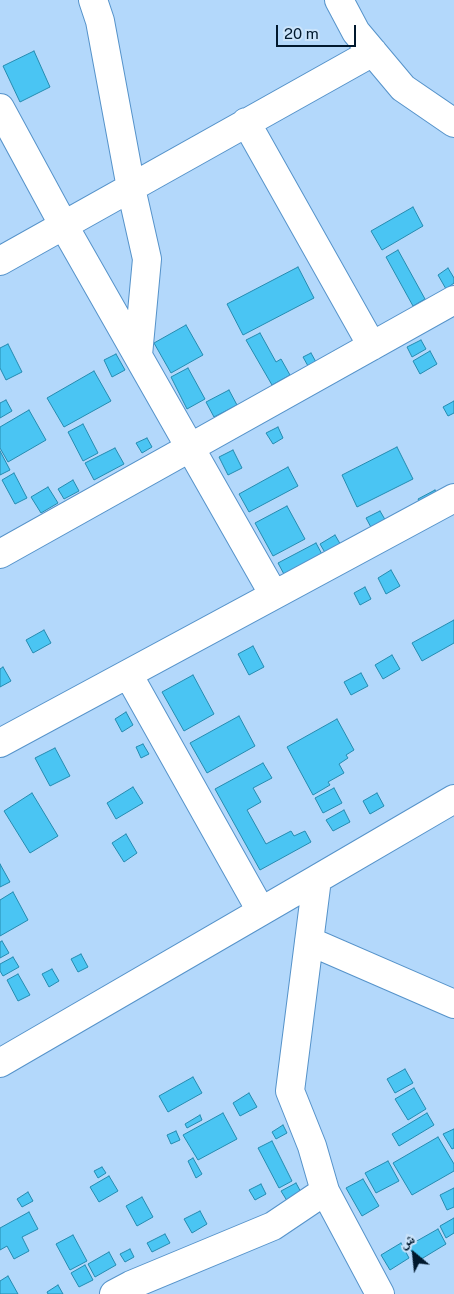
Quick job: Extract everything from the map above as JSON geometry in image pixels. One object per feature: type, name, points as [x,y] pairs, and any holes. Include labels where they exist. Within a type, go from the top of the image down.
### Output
[{"type":"street","points":[[93,0],[100,21],[130,188],[147,259],[138,355]]},
{"type":"street","points":[[339,0],[356,32],[403,88],[454,123]]},
{"type":"street","points":[[0,261],[373,52]]},
{"type":"street","points":[[0,108],[64,226],[274,595]]},
{"type":"street","points":[[246,122],[372,346]]},
{"type":"street","points":[[0,554],[454,300]]},
{"type":"street","points":[[0,743],[454,498]]},
{"type":"street","points":[[128,674],[261,911]]},
{"type":"street","points":[[0,1063],[454,798]]},
{"type":"street","points":[[317,879],[290,1091],[312,1146],[325,1191],[380,1294]]},
{"type":"street","points":[[309,941],[454,1004]]},
{"type":"street","points":[[114,1294],[150,1287],[273,1226],[325,1191]]},
{"type":"building","points":[[34,51],[50,87],[20,102],[3,66]]},
{"type":"building","points":[[413,207],[423,226],[382,250],[371,231]]},
{"type":"building","points":[[398,250],[425,299],[413,306],[386,257]]},
{"type":"building","points":[[298,267],[314,298],[243,335],[227,304]]},
{"type":"building","points":[[448,268],[454,278],[454,283],[446,289],[438,275]]},
{"type":"building","points":[[186,325],[203,355],[171,373],[154,343]]},
{"type":"building","points":[[260,333],[276,362],[281,359],[290,375],[272,385],[246,340]]},
{"type":"building","points":[[421,340],[426,349],[412,357],[407,347]]},
{"type":"building","points":[[8,344],[22,372],[6,380],[0,368],[0,348]]},
{"type":"building","points":[[430,351],[437,364],[420,374],[413,361]]},
{"type":"building","points":[[311,353],[316,362],[308,366],[303,357]]},
{"type":"building","points":[[116,354],[125,370],[112,377],[104,360]]},
{"type":"building","points":[[188,368],[205,399],[187,409],[171,377]]},
{"type":"building","points":[[94,371],[111,401],[64,427],[47,398]]},
{"type":"building","points":[[229,390],[237,405],[214,417],[206,402]]},
{"type":"building","points":[[6,400],[12,411],[0,418],[0,403]]},
{"type":"building","points":[[454,401],[454,413],[448,416],[443,407]]},
{"type":"building","points":[[29,410],[46,440],[8,462],[0,448],[0,427]]},
{"type":"building","points":[[83,424],[98,453],[83,461],[68,432]]},
{"type":"building","points":[[278,427],[283,438],[273,444],[266,433]]},
{"type":"building","points":[[147,438],[152,447],[142,453],[136,443]]},
{"type":"building","points":[[397,447],[413,479],[357,507],[342,475]]},
{"type":"building","points":[[115,448],[124,464],[94,480],[85,463]]},
{"type":"building","points":[[233,450],[242,468],[228,475],[219,457]]},
{"type":"building","points":[[0,451],[10,470],[0,475]]},
{"type":"building","points":[[288,467],[298,486],[249,512],[239,494]]},
{"type":"building","points":[[14,473],[27,498],[15,504],[2,480]]},
{"type":"building","points":[[73,480],[79,491],[64,499],[58,489]]},
{"type":"building","points":[[48,487],[58,503],[41,513],[31,497]]},
{"type":"building","points":[[435,490],[440,500],[423,509],[418,499]]},
{"type":"building","points":[[287,506],[305,539],[273,556],[255,523]]},
{"type":"building","points":[[380,511],[387,523],[373,531],[366,518]]},
{"type":"building","points":[[335,535],[342,547],[327,556],[320,544]]},
{"type":"building","points":[[316,543],[324,558],[286,578],[278,563]]},
{"type":"building","points":[[391,570],[400,586],[386,594],[378,578]]},
{"type":"building","points":[[365,587],[371,599],[360,605],[354,593]]},
{"type":"building","points":[[454,620],[454,643],[422,661],[412,643]]},
{"type":"building","points":[[44,630],[51,643],[33,653],[26,640]]},
{"type":"building","points":[[253,646],[264,667],[249,675],[238,654]]},
{"type":"building","points":[[392,655],[400,669],[383,679],[375,665]]},
{"type":"building","points":[[3,667],[11,681],[0,687],[0,669]]},
{"type":"building","points":[[361,673],[368,686],[351,695],[344,682]]},
{"type":"building","points":[[193,675],[214,714],[184,731],[162,692]]},
{"type":"building","points":[[126,712],[133,725],[122,732],[115,719]]},
{"type":"building","points":[[239,716],[255,746],[207,773],[190,743]]},
{"type":"building","points":[[337,719],[354,750],[346,755],[348,758],[339,764],[344,773],[328,782],[330,785],[313,795],[287,747]]},
{"type":"building","points":[[143,744],[149,754],[141,758],[136,747]]},
{"type":"building","points":[[55,748],[70,776],[50,786],[35,758]]},
{"type":"building","points":[[263,763],[272,778],[253,788],[261,802],[247,810],[266,844],[291,831],[294,836],[305,831],[311,842],[260,870],[215,789]]},
{"type":"building","points":[[133,787],[143,803],[116,819],[107,803]]},
{"type":"building","points":[[334,788],[342,803],[323,813],[315,798]]},
{"type":"building","points":[[32,793],[58,836],[30,853],[4,811]]},
{"type":"building","points":[[377,793],[384,806],[370,814],[363,801]]},
{"type":"building","points":[[344,810],[350,822],[333,831],[326,820]]},
{"type":"building","points":[[126,834],[137,853],[124,862],[112,843]]},
{"type":"building","points":[[0,864],[10,882],[0,887]]},
{"type":"building","points":[[13,892],[28,920],[0,936],[0,900]]},
{"type":"building","points":[[2,941],[9,953],[0,958],[0,942]]},
{"type":"building","points":[[81,954],[88,967],[78,972],[71,959]]},
{"type":"building","points":[[13,957],[19,967],[3,976],[0,971],[0,964]]},
{"type":"building","points":[[52,969],[59,981],[49,987],[42,974]]},
{"type":"building","points":[[18,974],[30,995],[18,1001],[7,980]]},
{"type":"building","points":[[405,1069],[413,1083],[395,1093],[387,1079]]},
{"type":"building","points":[[193,1077],[202,1093],[168,1112],[159,1096]]},
{"type":"building","points":[[414,1088],[426,1109],[408,1120],[395,1099]]},
{"type":"building","points":[[249,1093],[257,1107],[240,1116],[233,1103]]},
{"type":"building","points":[[223,1113],[237,1139],[198,1160],[183,1135]]},
{"type":"building","points":[[427,1113],[434,1125],[399,1146],[392,1134]]},
{"type":"building","points":[[200,1115],[202,1120],[187,1128],[185,1124]]},
{"type":"building","points":[[283,1125],[287,1133],[276,1139],[272,1132]]},
{"type":"building","points":[[454,1129],[454,1148],[452,1149],[443,1134]]},
{"type":"building","points":[[176,1131],[180,1140],[171,1144],[167,1135]]},
{"type":"building","points":[[438,1137],[454,1164],[454,1171],[412,1195],[393,1163]]},
{"type":"building","points":[[272,1141],[292,1181],[279,1188],[258,1148]]},
{"type":"building","points":[[193,1158],[202,1174],[196,1178],[188,1161]]},
{"type":"building","points":[[388,1161],[399,1181],[376,1193],[365,1173]]},
{"type":"building","points":[[102,1167],[106,1173],[98,1178],[94,1171]]},
{"type":"building","points":[[109,1176],[118,1191],[99,1202],[90,1187]]},
{"type":"building","points":[[363,1179],[379,1206],[362,1216],[346,1188]]},
{"type":"building","points":[[296,1183],[303,1196],[289,1204],[281,1191]]},
{"type":"building","points":[[261,1184],[266,1194],[255,1200],[249,1190]]},
{"type":"building","points":[[454,1188],[454,1207],[447,1210],[440,1195]]},
{"type":"building","points":[[28,1192],[33,1201],[22,1207],[17,1199]]},
{"type":"building","points":[[142,1197],[153,1217],[137,1226],[126,1206]]},
{"type":"building","points":[[200,1211],[207,1224],[192,1233],[184,1219]]},
{"type":"building","points":[[29,1212],[38,1229],[22,1237],[29,1251],[14,1259],[7,1246],[0,1250],[0,1228]]},
{"type":"building","points":[[454,1218],[454,1233],[446,1238],[440,1226]]},
{"type":"building","points":[[438,1229],[446,1244],[418,1261],[408,1246]]},
{"type":"building","points":[[165,1234],[170,1243],[152,1252],[147,1243]]},
{"type":"building","points":[[73,1235],[87,1261],[70,1270],[56,1244]]},
{"type":"building","points":[[401,1243],[409,1258],[390,1270],[381,1255]]},
{"type":"building","points":[[130,1249],[134,1257],[125,1262],[120,1254]]},
{"type":"building","points":[[109,1252],[116,1265],[95,1277],[88,1264]]},
{"type":"building","points":[[85,1265],[93,1280],[79,1287],[71,1273]]},
{"type":"building","points":[[8,1276],[18,1294],[0,1294],[0,1281]]},
{"type":"building","points":[[58,1285],[63,1294],[48,1294],[47,1292]]}]
